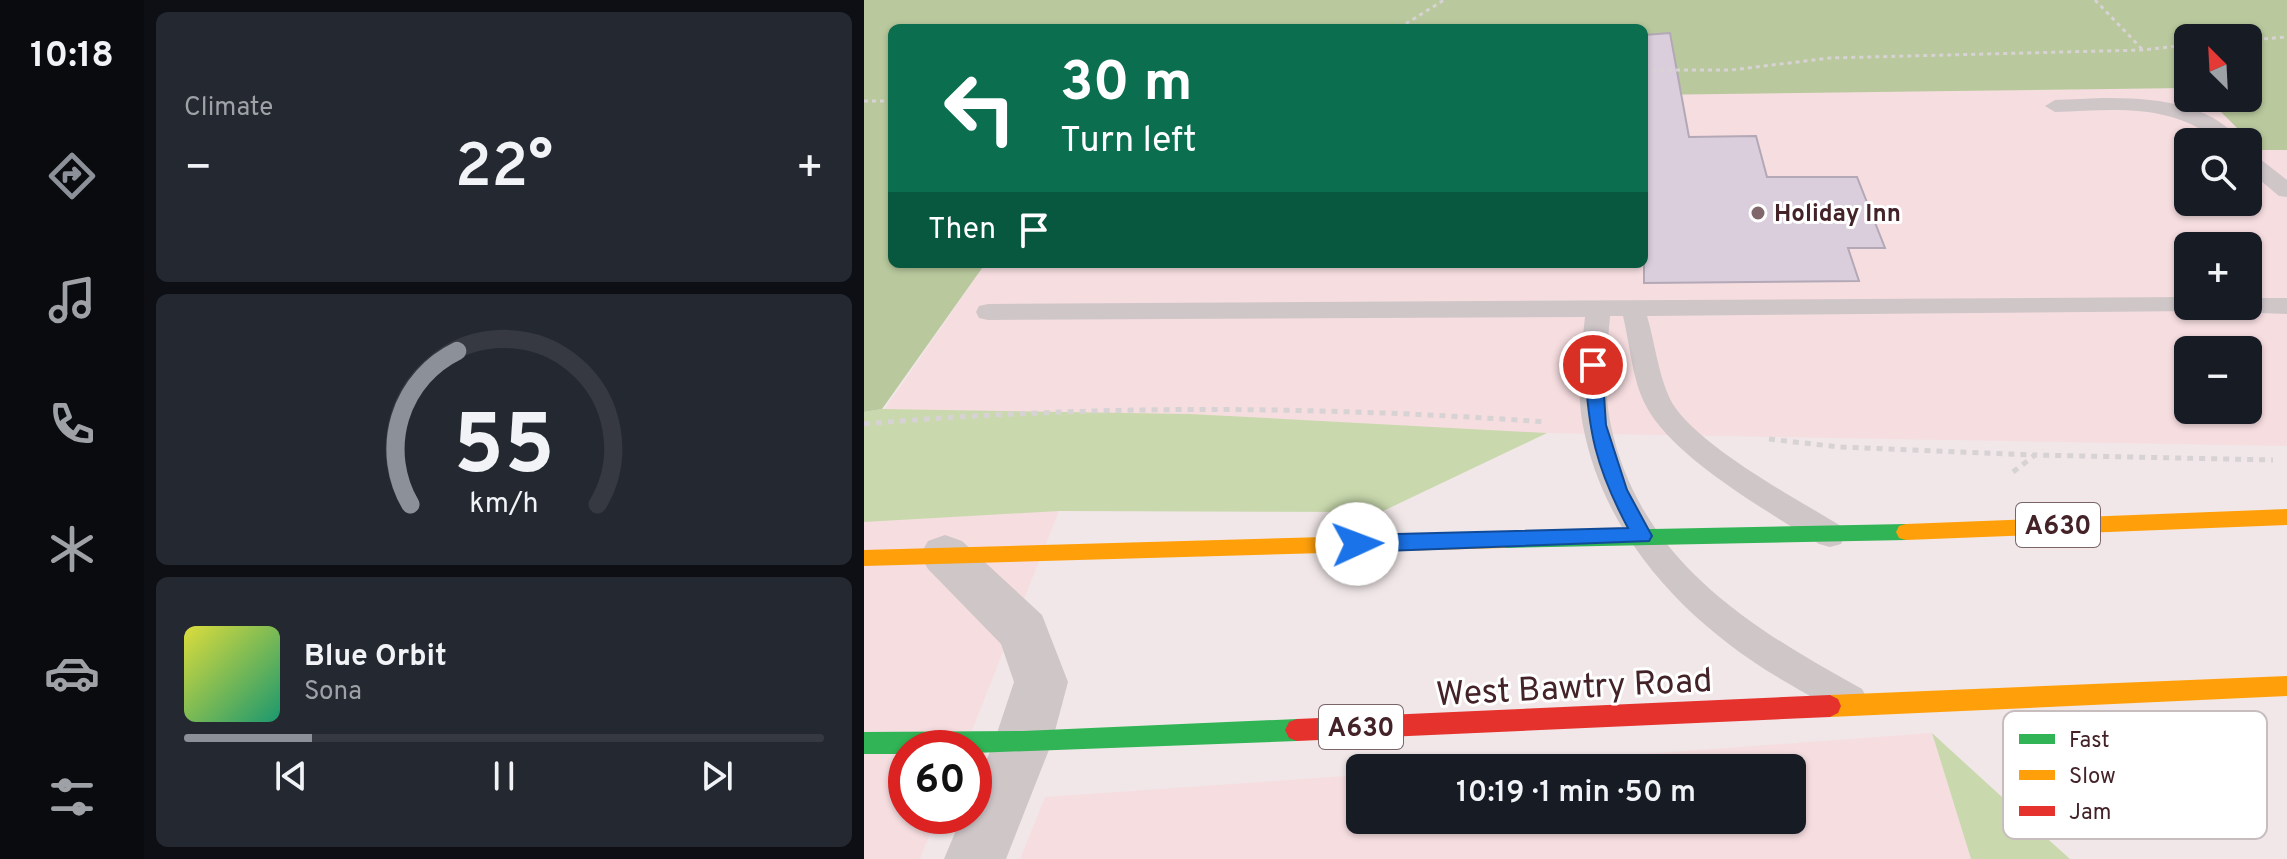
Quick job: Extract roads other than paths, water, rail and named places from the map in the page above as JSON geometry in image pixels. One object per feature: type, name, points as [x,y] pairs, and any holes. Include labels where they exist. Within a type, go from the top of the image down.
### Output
[{"type":"main road","name":"A630","points":[[864,558],[1642,536],[1830,535],[2287,517]]},
{"type":"main road","name":"West Bawtry Road","points":[[864,743],[1023,742],[2287,686]]},
{"type":"street","points":[[945,555],[1023,631],[1041,682],[1023,742],[975,859]]},
{"type":"lane","points":[[2055,106],[2163,104],[2218,128]]},
{"type":"lane","points":[[2262,170],[2287,191]]},
{"type":"lane","points":[[988,312],[2174,305]]},
{"type":"lane","points":[[2262,306],[2287,306]]},
{"type":"lane","points":[[1633,309],[1659,405],[1684,433],[1830,535]]},
{"type":"lane","points":[[1598,310],[1593,365],[1597,425],[1617,490],[1642,536],[1687,590],[1740,635],[1858,705]]},
{"type":"place","name":"Holiday Inn","points":[[1758,213]]}]
